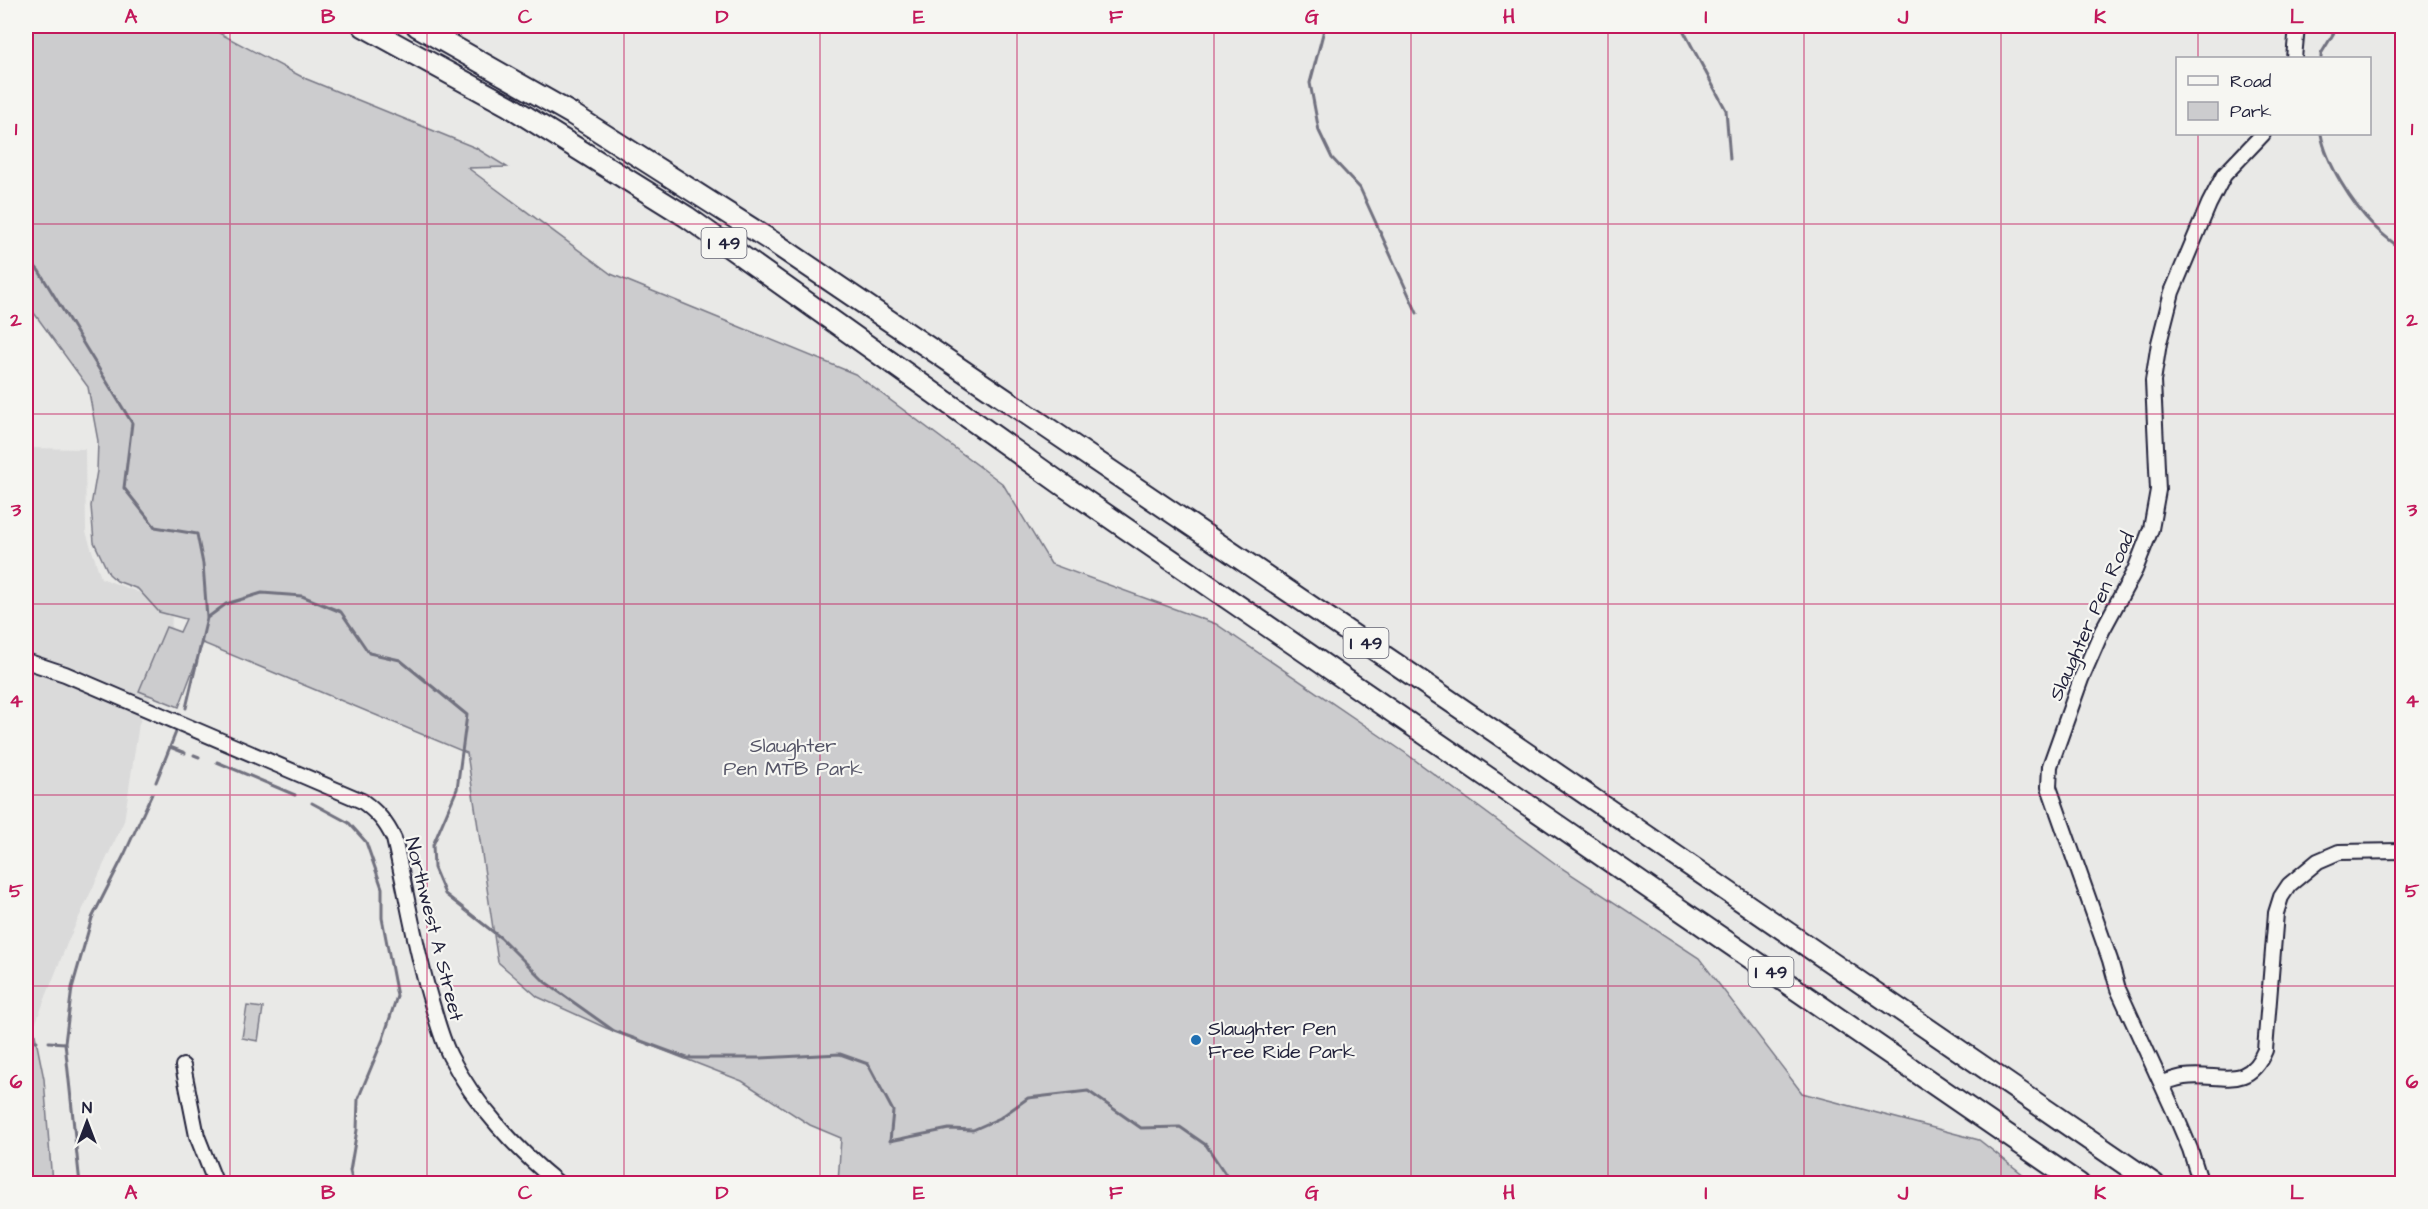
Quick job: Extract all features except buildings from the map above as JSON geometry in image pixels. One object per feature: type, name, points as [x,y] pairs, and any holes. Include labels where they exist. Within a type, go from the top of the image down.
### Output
[{"type":"highway","name":"I 49","points":[[363,26],[509,106],[687,217],[1058,481],[2079,1184]]},
{"type":"highway","name":"I 49","points":[[417,26],[572,114],[876,310],[1418,678],[2154,1184]]},
{"type":"street","points":[[2294,57],[2297,26]]},
{"type":"street","name":"Slaughter Pen Road","points":[[2201,1184],[2190,1149],[2162,1083],[2118,989],[2110,960],[2049,787],[2049,766],[2091,654],[2135,570],[2151,529],[2158,490],[2153,381],[2159,343],[2172,292],[2209,204],[2224,175],[2262,135]]},
{"type":"street","name":"Northwest A Street","points":[[26,661],[65,674],[362,801],[378,813],[387,823],[394,839],[421,969],[449,1055],[472,1093],[500,1126],[559,1184]]},
{"type":"street","points":[[2162,1083],[2184,1077],[2220,1079],[2240,1077],[2260,1062],[2265,1050],[2276,913],[2281,897],[2289,885],[2318,861],[2339,852],[2403,851]]},
{"type":"street","points":[[183,1066],[197,1136],[216,1184]]},
{"type":"shaded area","points":[[26,448],[85,449],[86,532],[101,578],[172,605],[171,647],[139,724],[124,821],[68,941],[36,1022],[26,1023]]},
{"type":"green space","name":"Slaughter Pen MTB Park","points":[[26,26],[206,26],[304,78],[476,148],[507,167],[468,168],[611,274],[855,374],[1003,484],[1051,564],[1216,624],[1404,752],[1560,867],[1699,958],[1802,1093],[1979,1140],[2034,1183],[838,1183],[841,1138],[810,1125],[742,1081],[606,1028],[538,997],[498,962],[467,753],[203,643],[179,707],[139,691],[166,627],[180,632],[186,619],[159,612],[138,589],[117,581],[109,574],[94,542],[91,506],[97,471],[98,441],[88,387],[26,302]]},
{"type":"green space","points":[[247,1006],[263,1008],[258,1041],[242,1038]]},
{"type":"green space","points":[[26,1030],[34,1030],[44,1079],[52,1183],[26,1183]]},
{"type":"waterway","points":[[1325,26],[1310,83],[1319,131],[1332,158],[1360,188],[1417,313]]},
{"type":"waterway","points":[[1681,26],[1726,110],[1730,159]]},
{"type":"waterway","points":[[2321,57],[2338,26]]},
{"type":"waterway","points":[[2321,135],[2328,158],[2349,195],[2377,229],[2402,250]]},
{"type":"waterway","points":[[26,256],[39,271],[132,423],[124,488],[155,527],[197,534],[203,564],[207,618],[186,708]]},
{"type":"waterway","points":[[207,618],[226,604],[262,593],[302,596],[341,612],[369,653],[400,660],[467,715],[457,789],[433,845],[434,868],[445,894],[501,938],[545,982],[614,1031],[687,1058],[761,1058],[840,1054],[868,1064],[893,1111],[890,1141],[949,1129],[973,1130],[1000,1118],[1028,1098],[1088,1091],[1141,1128],[1180,1127],[1206,1145],[1228,1178],[1260,1184]]},
{"type":"waterway","points":[[156,782],[176,732]]},
{"type":"waterway","points":[[170,747],[185,753]]},
{"type":"waterway","points":[[194,755],[199,757]]},
{"type":"waterway","points":[[217,762],[295,795]]},
{"type":"waterway","points":[[80,1184],[65,1043],[72,988],[92,918],[152,794]]},
{"type":"waterway","points":[[312,803],[349,823],[366,842],[382,888],[382,918],[397,996],[383,1039],[358,1099],[357,1130],[350,1171],[353,1184]]},
{"type":"waterway","points":[[26,1040],[37,1041]]},
{"type":"waterway","points":[[49,1042],[65,1043]]},
{"type":"place","name":"Slaughter Pen Free Ride Park","points":[[1196,1040]]}]
